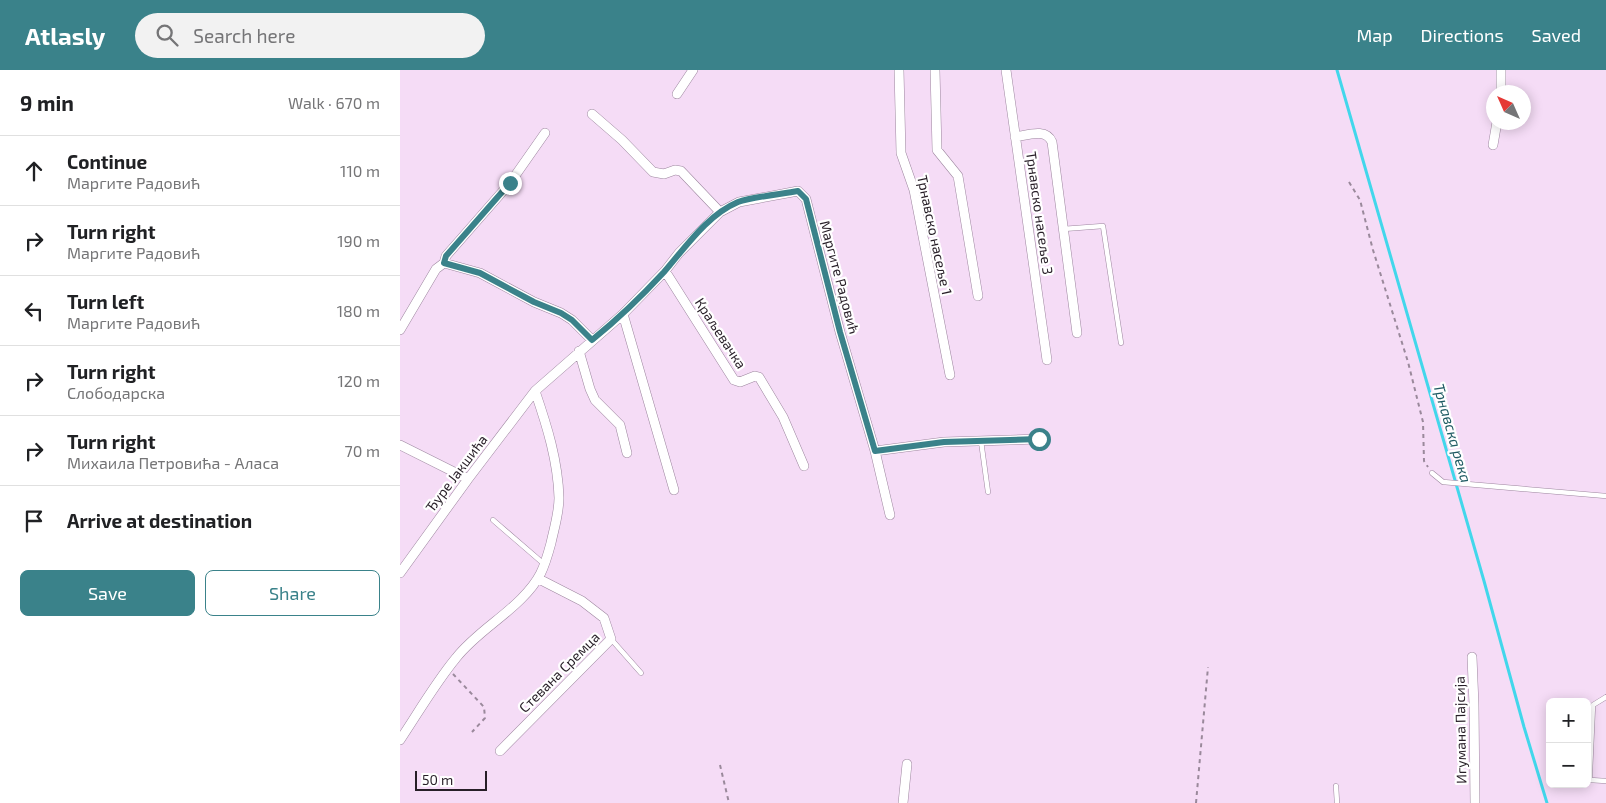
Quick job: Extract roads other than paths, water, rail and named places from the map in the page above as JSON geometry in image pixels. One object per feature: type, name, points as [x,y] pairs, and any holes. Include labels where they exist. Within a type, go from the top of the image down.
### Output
[{"type":"street","points":[[678,94],[693,70]]},
{"type":"street","name":"Трнавско насеље 1","points":[[899,70],[901,153],[914,190],[950,375]]},
{"type":"street","points":[[935,70],[937,150],[958,176],[978,296]]},
{"type":"street","name":"Трнавско насеље 3","points":[[1006,70],[1047,360]]},
{"type":"street","points":[[1501,70],[1501,85]]},
{"type":"street","points":[[592,114],[622,140],[653,172],[664,174],[675,170],[681,171],[720,212]]},
{"type":"street","points":[[1493,145],[1496,130]]},
{"type":"street","points":[[400,330],[436,268],[444,263],[446,256],[510,183],[545,133]]},
{"type":"street","points":[[1015,137],[1044,133],[1050,137],[1052,142],[1077,333]]},
{"type":"street","name":"Маргите Радовић","points":[[535,391],[623,314],[720,212],[739,202],[798,191],[806,199],[840,332],[875,451],[890,515]]},
{"type":"street","points":[[444,263],[480,273],[534,302],[561,313],[572,320],[592,340]]},
{"type":"street","name":"Краљевачка","points":[[665,271],[734,380],[740,382],[755,376],[759,377],[783,418],[804,466]]},
{"type":"street","points":[[623,314],[674,490]]},
{"type":"street","points":[[579,351],[592,395],[620,425],[627,453]]},
{"type":"street","points":[[400,740],[455,658],[478,634],[520,600],[539,579],[545,564],[555,528],[559,500],[556,467],[549,432],[535,391]]},
{"type":"street","name":"Ђуре Јакшића","points":[[400,573],[535,391]]},
{"type":"street","points":[[875,451],[944,442],[1039,439]]},
{"type":"street","points":[[400,445],[468,479]]},
{"type":"street","name":"Стевана Сремца","points":[[500,751],[611,639],[604,618],[582,601],[539,579]]},
{"type":"street","name":"Игумана Пајсија","points":[[1472,657],[1475,803]]},
{"type":"street","points":[[903,803],[907,764]]},
{"type":"lane","points":[[1063,229],[1104,226],[1121,343]]},
{"type":"lane","points":[[981,441],[988,492]]},
{"type":"lane","points":[[1432,473],[1443,482],[1606,496]]},
{"type":"lane","points":[[493,520],[545,564]]},
{"type":"lane","points":[[611,639],[641,673]]},
{"type":"lane","points":[[1606,697],[1593,705],[1590,771],[1590,780],[1606,780]]},
{"type":"lane","points":[[1336,786],[1337,803]]},
{"type":"waterway","name":"Трнавска река","points":[[1337,70],[1547,803]]}]
